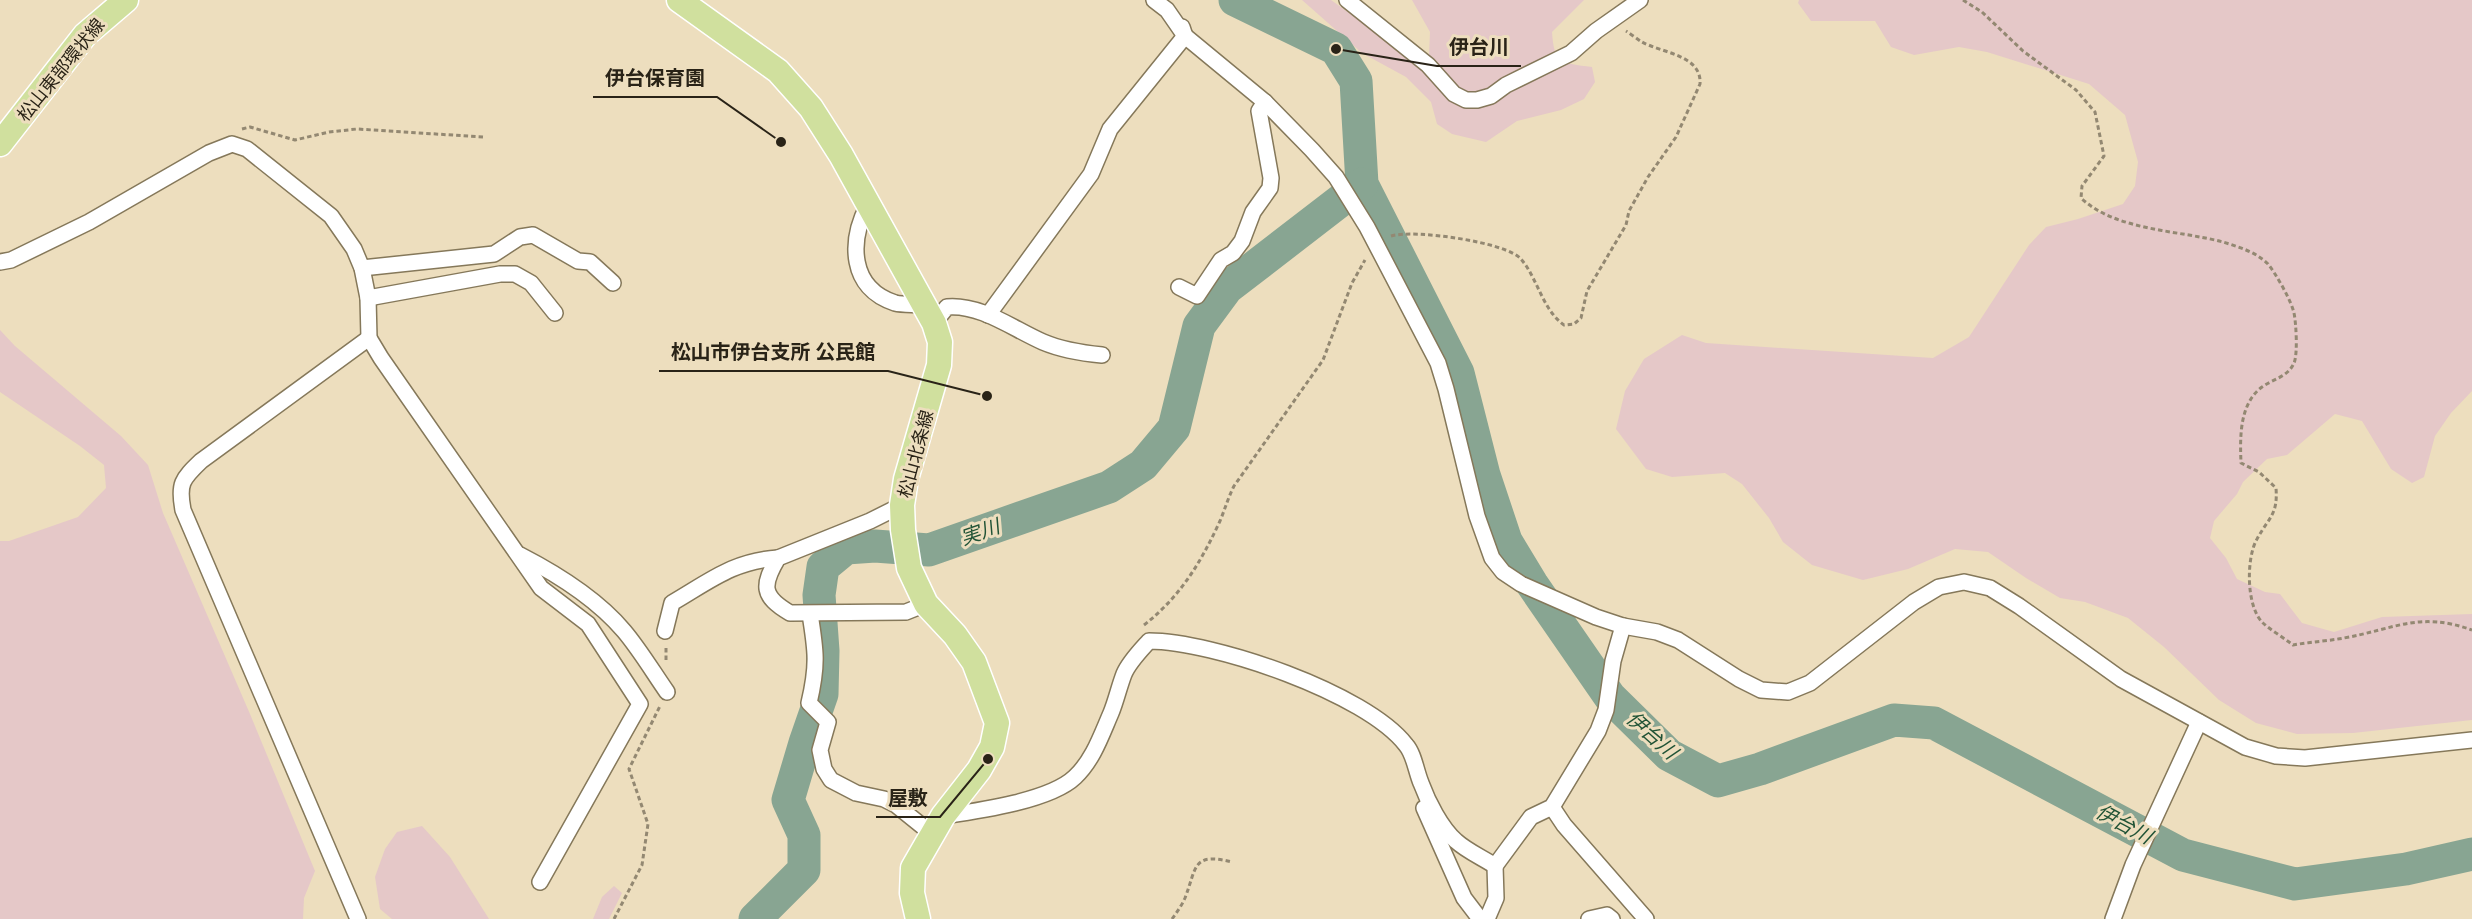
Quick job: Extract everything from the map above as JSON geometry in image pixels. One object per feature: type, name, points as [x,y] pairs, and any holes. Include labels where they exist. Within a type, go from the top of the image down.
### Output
[{"type":"main road","name":"松山東部環状線","points":[[0,144],[85,35],[126,0]]},
{"type":"main road","name":"松山北条線","points":[[679,0],[778,71],[811,108],[841,156],[928,314],[940,342],[939,365],[906,479],[902,505],[903,530],[909,568],[926,604],[955,635],[974,662],[997,723],[992,747],[979,770],[937,825],[913,868],[912,893],[918,919]]},
{"type":"street","points":[[1154,0],[1167,10],[1185,36],[1265,102],[1336,177],[1376,243],[1438,363],[1477,516],[1492,558],[1503,572],[1521,584],[1564,605],[1623,626],[1657,632],[1678,640],[1739,679],[1761,690],[1788,692],[1810,683],[1914,602],[1939,587],[1964,582],[1990,588],[2121,679],[2245,747],[2276,756],[2305,758],[2472,740]]},
{"type":"street","points":[[1170,0],[1176,6],[1185,36]]},
{"type":"street","points":[[1347,0],[1398,39],[1428,65],[1455,94],[1466,100],[1491,96],[1506,85],[1570,53],[1640,0]]},
{"type":"street","points":[[988,315],[1091,174],[1110,129],[1185,36]]},
{"type":"street","points":[[1179,287],[1197,296],[1221,260],[1233,253],[1242,241],[1253,212],[1270,188],[1271,178],[1258,111],[1265,102]]},
{"type":"street","points":[[0,262],[10,260],[90,222],[209,153],[232,144],[247,149],[331,216],[354,249],[362,268],[368,298],[369,338],[520,554],[541,588],[588,624],[640,704],[540,882]]},
{"type":"street","points":[[867,205],[859,221],[857,269],[864,284],[878,295],[896,304],[928,314],[947,307],[961,306],[988,315],[1044,342],[1078,353],[1102,355]]},
{"type":"street","points":[[362,268],[494,254],[520,237],[533,236],[578,261],[590,262],[613,283]]},
{"type":"street","points":[[368,298],[500,274],[515,274],[531,283],[555,312]]},
{"type":"street","points":[[358,919],[188,521],[179,492],[185,476],[201,461],[369,338]]},
{"type":"street","points":[[666,631],[672,603],[735,566],[759,559],[778,558],[870,521],[902,505]]},
{"type":"street","points":[[520,554],[550,571],[598,607],[623,630],[667,692]]},
{"type":"street","points":[[778,558],[766,583],[768,594],[776,604],[790,613],[906,612],[926,604]]},
{"type":"street","points":[[818,614],[816,673],[809,703],[828,722],[820,750],[824,769],[831,780],[856,793],[884,799],[937,825],[1045,794],[1074,779],[1092,756],[1117,698],[1125,673],[1149,641],[1173,641],[1201,646],[1264,666],[1345,697],[1384,723],[1408,746],[1422,785],[1438,817],[1456,841],[1495,866]]},
{"type":"street","points":[[1487,919],[1496,898],[1495,866],[1531,817],[1552,807],[1598,731],[1606,710],[1613,662],[1623,626]]},
{"type":"street","points":[[2113,919],[2133,864],[2199,722]]},
{"type":"street","points":[[1422,785],[1421,801],[1424,809],[1464,898],[1480,919]]},
{"type":"street","points":[[1552,807],[1564,825],[1647,919]]},
{"type":"street","points":[[1589,919],[1607,915],[1612,919]]},
{"type":"path","points":[[1963,0],[1982,12],[2024,51],[2076,90],[2096,112],[2104,156],[2082,186],[2081,198],[2091,207],[2136,225],[2194,234],[2246,249],[2267,263],[2294,312],[2296,353],[2294,363],[2280,379],[2262,387],[2251,400],[2240,429],[2241,463],[2259,472],[2276,488],[2277,506],[2255,542],[2248,570],[2254,609],[2261,622],[2294,645],[2346,638],[2393,625],[2425,620],[2454,624],[2472,630]]},
{"type":"path","points":[[1398,234],[1438,236],[1513,252],[1523,262],[1554,317],[1564,325],[1574,324],[1581,318],[1587,291],[1626,225],[1629,211],[1648,177],[1676,137],[1700,84],[1701,76],[1694,65],[1642,42],[1611,20]]},
{"type":"path","points":[[232,144],[241,130],[250,127],[295,140],[329,132],[357,129],[483,137]]},
{"type":"path","points":[[1138,630],[1178,595],[1190,577],[1221,518],[1234,486],[1323,360],[1353,284],[1376,243]]},
{"type":"path","points":[[614,919],[642,865],[648,824],[629,769],[667,692],[666,631]]},
{"type":"path","points":[[1172,919],[1185,900],[1191,874],[1200,862],[1211,857],[1232,862]]},
{"type":"shaded area","points":[[1302,0],[1331,0],[1419,63],[1429,56],[1430,32],[1412,0],[1584,0],[1552,32],[1553,43],[1557,56],[1561,60],[1566,63],[1592,67],[1595,82],[1584,99],[1561,110],[1517,121],[1486,142],[1452,134],[1437,124],[1431,102],[1406,77],[1362,53]]},
{"type":"shaded area","points":[[1799,0],[2472,0],[2472,391],[2451,413],[2435,436],[2424,477],[2412,483],[2391,469],[2362,421],[2335,414],[2287,455],[2267,459],[2243,482],[2237,494],[2214,521],[2210,538],[2226,558],[2237,579],[2265,592],[2280,594],[2302,623],[2334,632],[2382,617],[2472,614],[2472,720],[2353,733],[2297,734],[2256,723],[2219,700],[2164,647],[2128,618],[2085,602],[2060,598],[1988,552],[1955,549],[1908,569],[1863,580],[1812,565],[1783,542],[1769,518],[1742,484],[1725,473],[1672,477],[1646,469],[1616,429],[1625,391],[1644,359],[1682,335],[1706,343],[1933,358],[1969,337],[2029,245],[2046,227],[2123,204],[2135,186],[2138,162],[2125,115],[2089,84],[1987,52],[1959,47],[1914,55],[1891,47],[1875,21],[1811,21],[1798,3]]},
{"type":"shaded area","points":[[0,330],[15,346],[121,436],[148,465],[163,513],[315,871],[304,898],[303,919],[0,919],[0,541],[9,541],[78,517],[106,488],[104,465],[0,392]]},
{"type":"shaded area","points":[[422,826],[450,857],[489,919],[392,919],[380,909],[375,877],[385,849],[397,832]]},
{"type":"shaded area","points":[[614,886],[622,893],[609,919],[593,919],[602,897]]},
{"type":"waterway","name":"伊台川","points":[[1235,0],[1336,49],[1356,81],[1362,184],[1458,373],[1484,475],[1506,541],[1532,584],[1610,697],[1669,755],[1718,781],[1760,769],[1894,720],[1934,723],[2183,855],[2295,884],[2406,869],[2472,854]]},
{"type":"waterway","name":"実川","points":[[755,919],[804,870],[804,835],[788,800],[822,694],[823,651],[819,595],[823,567],[846,548],[875,546],[929,550],[1109,487],[1143,465],[1174,428],[1199,326],[1227,288],[1362,184]]},
{"type":"place","name":"伊台川","points":[[1336,49]]},
{"type":"place","name":"伊台保育園","points":[[781,142]]},
{"type":"place","name":"松山市伊台支所 公民館","points":[[987,396]]},
{"type":"place","name":"屋敷","points":[[988,759]]}]
